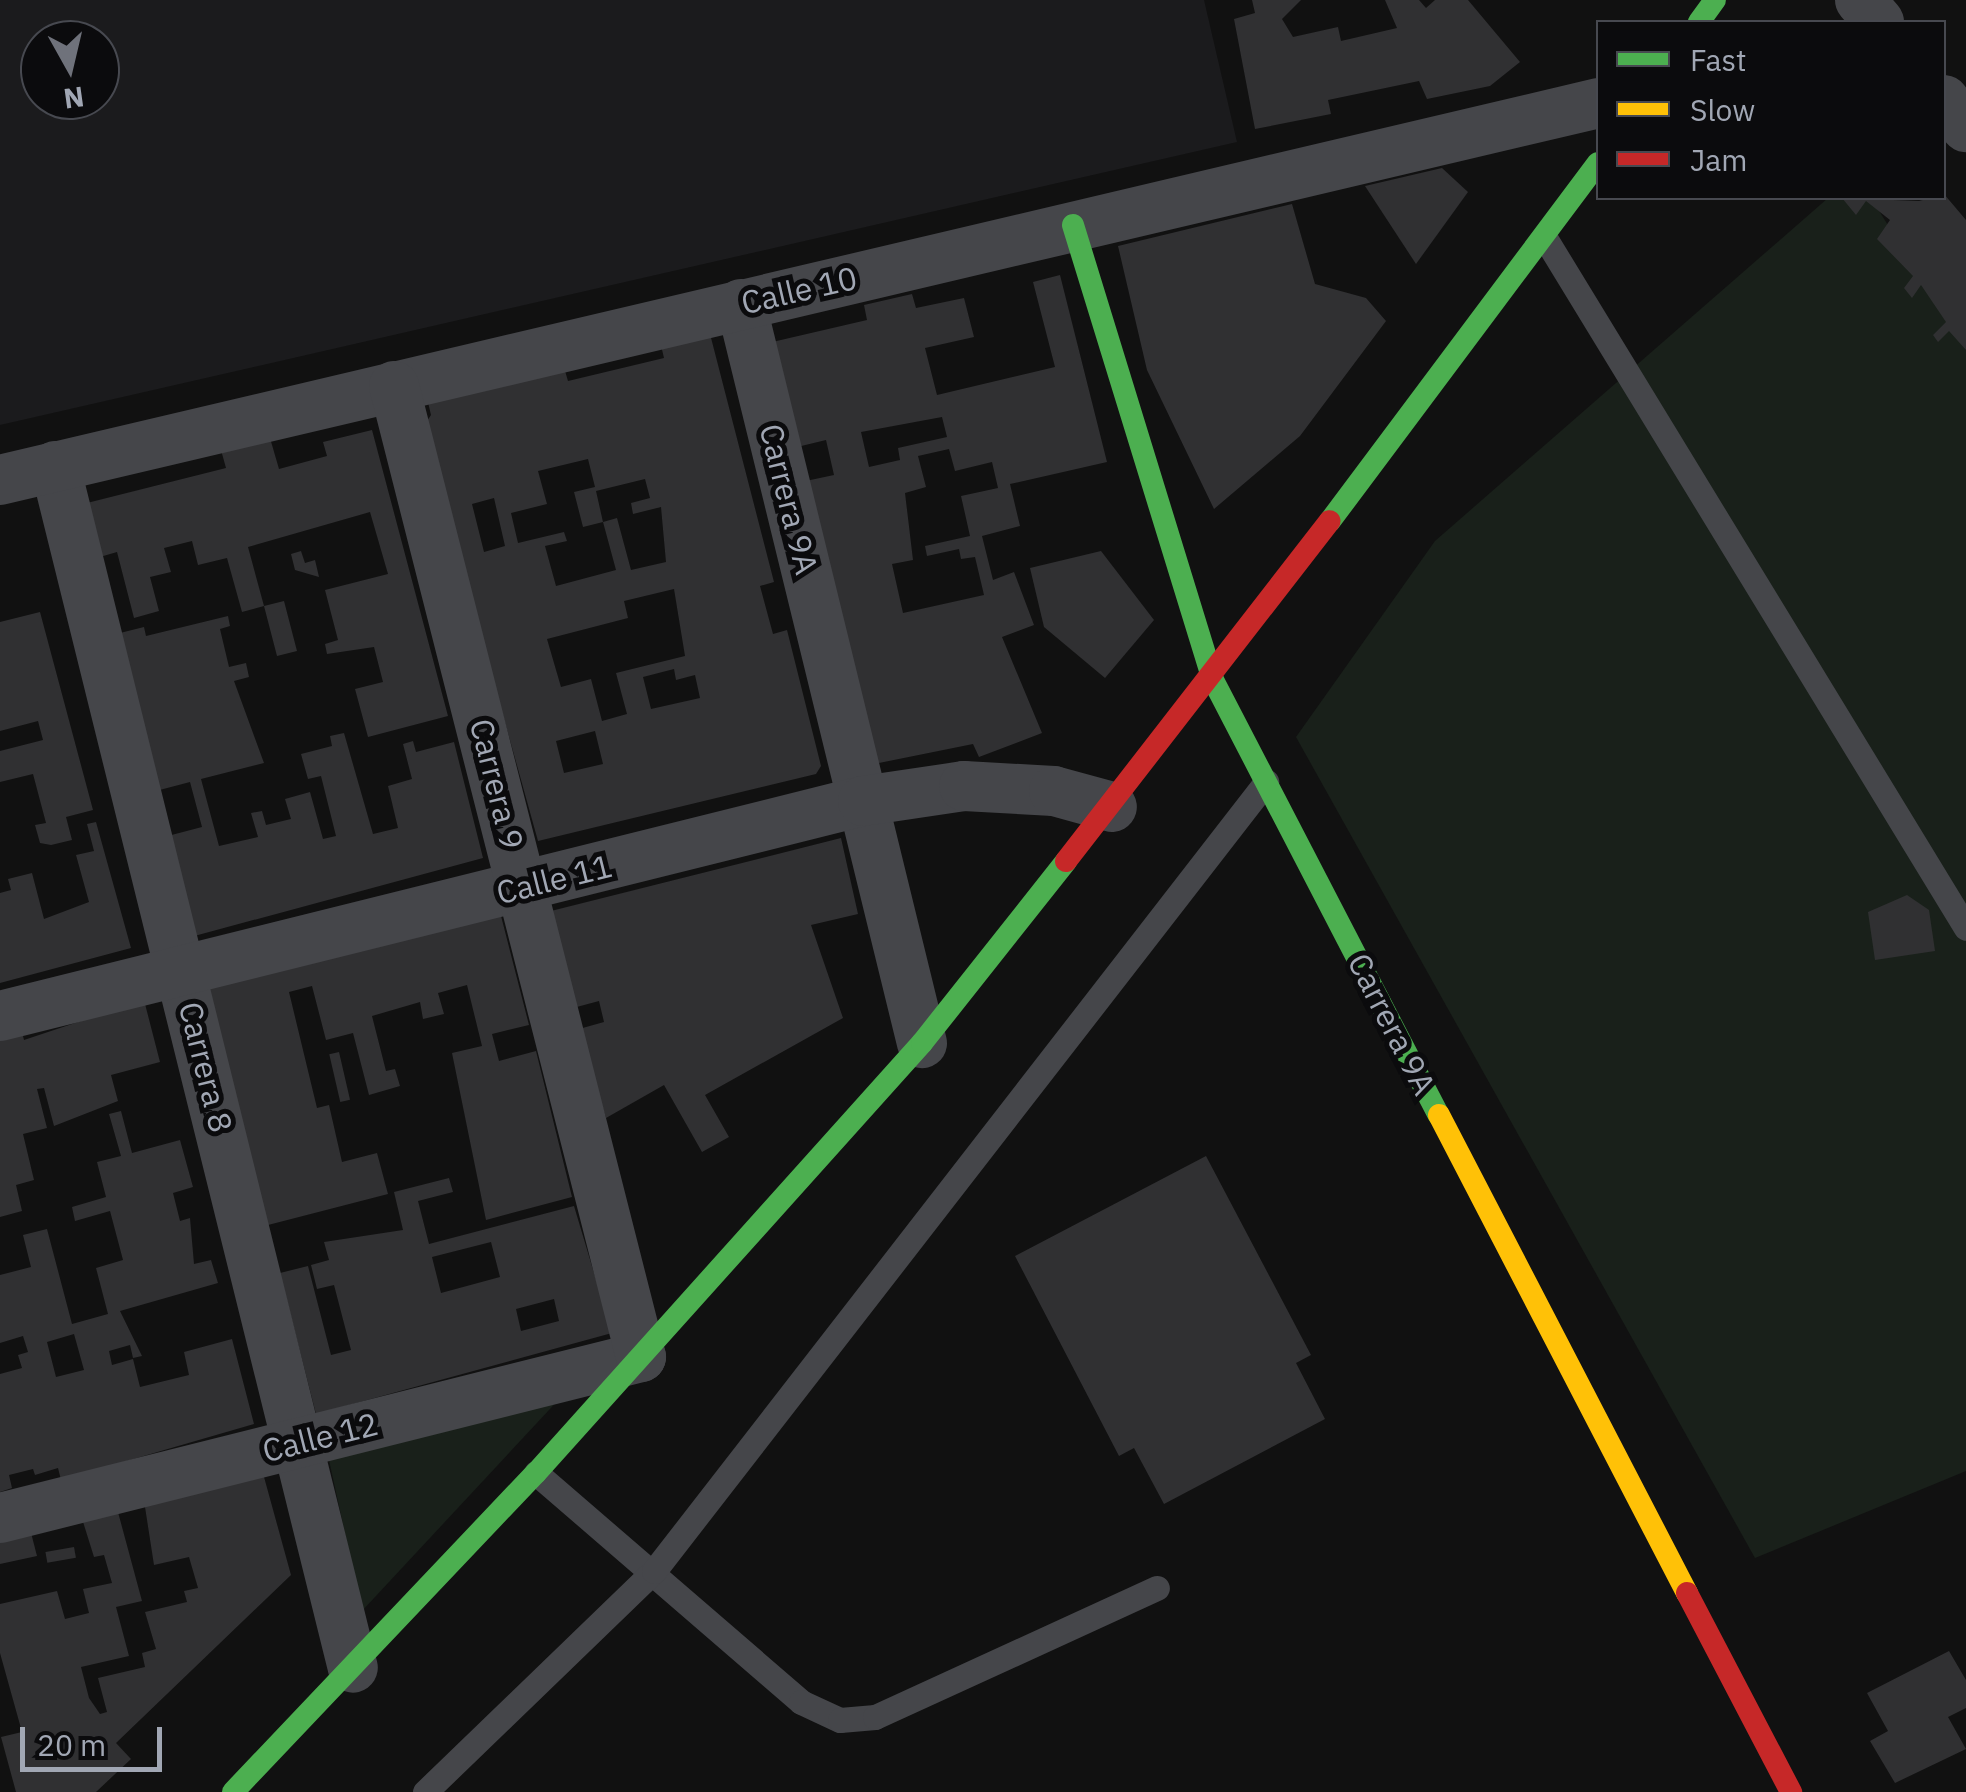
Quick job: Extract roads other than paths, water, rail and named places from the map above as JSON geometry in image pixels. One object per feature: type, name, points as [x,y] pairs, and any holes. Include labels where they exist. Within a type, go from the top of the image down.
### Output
[{"type":"main road","points":[[233,1792],[536,1472],[922,1043],[1212,678],[1596,165]]},
{"type":"main road","name":"Carrera 9A","points":[[1073,225],[1212,678],[1790,1792]]},
{"type":"street","points":[[1860,0],[1877,20]]},
{"type":"street","points":[[1946,102],[1966,127]]},
{"type":"street","name":"Calle 10","points":[[0,480],[1596,103]]},
{"type":"street","name":"Carrera 9A","points":[[742,304],[922,1043]]},
{"type":"street","name":"Carrera 9","points":[[394,386],[641,1357]]},
{"type":"street","name":"Carrera 8","points":[[54,466],[300,1442],[353,1668]]},
{"type":"street","name":"Calle 11","points":[[0,1016],[863,801],[964,786],[1054,791],[1112,806]]},
{"type":"street","name":"Calle 12","points":[[0,1518],[641,1357]]},
{"type":"lane","points":[[1545,238],[1966,928]]},
{"type":"lane","points":[[426,1792],[654,1570],[1266,782]]},
{"type":"lane","points":[[536,1472],[654,1570],[801,1702],[840,1720],[875,1718],[1157,1588]]}]
